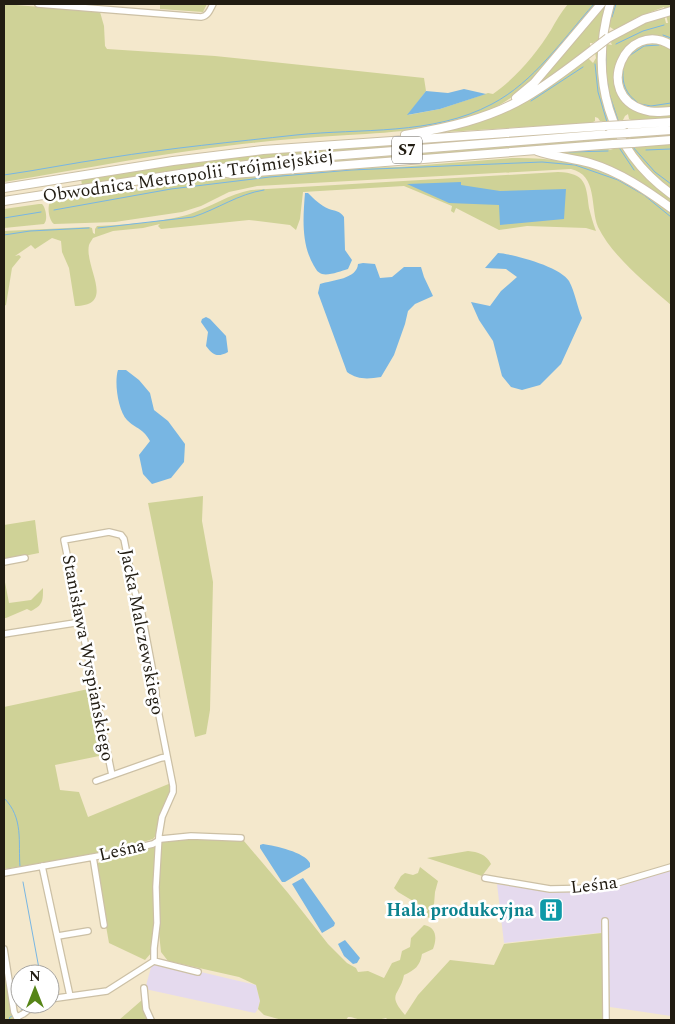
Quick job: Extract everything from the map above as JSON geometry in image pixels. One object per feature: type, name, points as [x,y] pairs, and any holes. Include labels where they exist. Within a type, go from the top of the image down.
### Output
[{"type":"highway","points":[[498,110],[522,94],[534,83],[602,4]]},
{"type":"highway","points":[[610,4],[601,54],[602,77],[608,106],[617,130],[634,158],[648,174],[671,194]]},
{"type":"highway","points":[[361,142],[444,128],[461,124],[498,110],[538,90],[608,38],[633,23],[668,11]]},
{"type":"highway","points":[[671,44],[658,40],[640,42],[631,47],[624,55],[617,74],[621,92],[632,104],[650,112],[671,111]]},
{"type":"highway","name":"Obwodnica Metropolii Trójmiejskiej","points":[[4,188],[219,155],[361,142],[671,122]]},
{"type":"highway","name":"Obwodnica Metropolii Trójmiejskiej","points":[[4,201],[206,170],[303,158],[671,130]]},
{"type":"highway","points":[[206,170],[232,174],[671,140]]},
{"type":"highway","points":[[536,150],[549,155],[591,163],[613,171],[640,186],[671,208]]},
{"type":"street","points":[[38,4],[106,6],[201,17],[208,13],[213,4]]},
{"type":"street","name":"Jacka Malczewskiego","points":[[64,540],[109,532],[121,535],[124,539],[134,588],[141,609],[167,758]]},
{"type":"street","name":"Stanisława Wyspiańskiego","points":[[64,540],[112,775]]},
{"type":"street","points":[[4,562],[25,558]]},
{"type":"street","points":[[4,634],[81,622]]},
{"type":"street","points":[[96,781],[160,758],[167,758],[173,792],[162,817],[159,840],[154,961]]},
{"type":"street","name":"Leśna","points":[[4,873],[93,857],[152,844],[159,840],[190,836],[241,838]]},
{"type":"street","points":[[93,857],[104,925]]},
{"type":"street","points":[[42,866],[70,996]]},
{"type":"street","name":"Leśna","points":[[485,878],[550,889],[600,888],[671,867]]},
{"type":"street","points":[[605,921],[606,1020]]},
{"type":"street","points":[[58,936],[88,931]]},
{"type":"street","points":[[4,949],[17,1019]]},
{"type":"street","points":[[60,998],[107,991],[154,961],[198,972]]},
{"type":"street","points":[[144,988],[146,1008],[151,1020]]},
{"type":"shaded area","points":[[671,870],[671,1016],[610,1007],[607,932],[504,943],[497,884],[549,891],[600,892]]},
{"type":"shaded area","points":[[152,964],[167,964],[256,985],[260,1001],[258,1009],[255,1013],[145,989]]},
{"type":"green space","points":[[4,4],[100,12],[107,49],[215,56],[424,78],[426,91],[408,115],[440,109],[488,93],[493,94],[510,81],[532,57],[568,4],[598,4],[563,48],[537,76],[508,100],[475,116],[421,129],[212,148],[4,182]]},
{"type":"green space","points":[[160,4],[207,4],[203,12],[160,9]]},
{"type":"green space","points":[[603,4],[607,4],[598,61],[600,87],[606,112],[616,136],[630,158],[648,179],[671,198],[671,205],[641,184],[609,167],[586,159],[549,152],[604,147],[610,150],[616,148],[613,142],[232,171],[303,163],[610,138],[607,132],[268,159],[82,186],[81,178],[267,152],[606,129],[602,121],[595,117],[595,121],[591,123],[445,132],[486,120],[499,114],[525,100],[585,58],[593,63],[596,58],[596,41],[590,43],[590,47],[530,90]]},
{"type":"green space","points":[[613,4],[670,4],[671,41],[653,38],[634,43],[619,56],[615,75],[625,99],[634,109],[647,113],[671,113],[671,119],[633,121],[629,119],[628,114],[623,120],[619,120],[633,147],[671,142],[671,191],[644,167],[622,134],[607,94],[604,46]],"holes":[[[664,7],[668,23],[666,23],[664,15],[630,28],[612,40],[612,45],[607,44],[610,27],[616,29],[638,17]]]},
{"type":"green space","points":[[649,42],[671,46],[671,109],[655,110],[638,106],[623,91],[619,73],[630,50]]},
{"type":"green space","points":[[671,132],[671,139],[632,141],[630,137]]},
{"type":"green space","points":[[512,158],[537,158],[578,164],[597,170],[632,187],[671,212],[671,305],[621,259],[604,238],[598,227],[589,185],[580,172],[571,169],[257,186],[229,192],[201,206],[182,212],[115,222],[54,224],[49,214],[50,202],[165,184],[351,168],[399,167]]},
{"type":"green space","points":[[567,173],[583,181],[596,231],[586,228],[527,226],[499,230],[456,208],[454,213],[451,211],[452,206],[404,186],[303,192],[300,219],[296,230],[290,225],[249,220],[161,229],[158,226],[160,224],[113,231],[93,238],[89,245],[89,254],[97,292],[94,300],[87,304],[75,306],[69,268],[62,252],[61,241],[52,238],[35,249],[31,245],[15,256],[19,255],[21,257],[12,268],[6,305],[4,306],[4,231],[89,227],[92,228],[95,234],[97,226],[144,223],[180,217],[235,194],[251,190]]},
{"type":"green space","points":[[42,204],[45,211],[46,220],[44,224],[4,228],[4,209]]},
{"type":"green space","points":[[203,496],[202,521],[213,582],[210,710],[206,734],[195,737],[148,503]]},
{"type":"green space","points":[[35,520],[39,553],[4,560],[4,525]]},
{"type":"green space","points":[[4,577],[9,603],[31,600],[43,588],[40,605],[31,611],[27,609],[4,618]]},
{"type":"green space","points":[[93,688],[105,752],[104,755],[55,765],[60,790],[79,792],[88,817],[171,783],[171,789],[157,834],[153,839],[109,852],[4,869],[4,707]]},
{"type":"green space","points":[[201,836],[244,841],[328,944],[347,963],[356,968],[358,972],[368,971],[384,978],[392,963],[400,960],[402,951],[410,947],[411,938],[424,925],[431,928],[435,934],[433,949],[422,954],[420,962],[416,967],[404,975],[395,998],[399,1008],[405,1015],[418,995],[450,960],[494,965],[504,944],[602,933],[602,1020],[388,1020],[386,1018],[366,1021],[348,1017],[346,1020],[282,1020],[264,1015],[258,1009],[260,1001],[256,985],[239,977],[168,961],[161,952],[159,933],[155,933],[152,952],[145,960],[109,943],[95,864],[147,846],[161,844],[161,839]]},
{"type":"green space","points":[[468,851],[481,854],[491,864],[482,876],[427,858]]},
{"type":"green space","points":[[420,867],[438,881],[433,917],[429,918],[425,914],[428,910],[394,888],[401,876],[405,873],[413,875],[418,873]]},
{"type":"green space","points":[[4,969],[10,997],[10,1014],[14,1014],[15,1020],[4,1020]]},
{"type":"green space","points":[[142,1000],[150,1020],[119,1020]]},
{"type":"water","points":[[464,89],[486,94],[440,109],[407,115],[426,91],[448,93]]},
{"type":"water","points":[[461,182],[461,185],[500,191],[566,189],[564,219],[500,225],[499,205],[449,203],[407,184]]},
{"type":"water","points":[[305,193],[308,193],[323,206],[339,212],[344,217],[345,250],[352,260],[348,269],[322,274],[314,266],[305,240]]},
{"type":"water","points":[[498,253],[536,262],[564,276],[571,285],[582,318],[561,364],[540,385],[522,390],[511,387],[502,376],[493,341],[479,320],[471,302],[490,306],[501,291],[517,277],[506,269],[485,268]]},
{"type":"water","points":[[358,264],[375,264],[380,278],[392,277],[404,267],[421,267],[433,296],[415,304],[408,311],[394,355],[381,377],[359,378],[347,372],[318,293],[320,284],[349,276],[357,269]]},
{"type":"water","points":[[206,317],[226,336],[228,352],[216,355],[206,346],[208,332],[201,322]]},
{"type":"water","points":[[118,370],[126,370],[139,380],[150,393],[154,410],[168,421],[185,444],[184,462],[171,478],[152,484],[143,474],[139,455],[150,441],[142,431],[127,420],[121,410],[117,388]]},
{"type":"water","points":[[263,844],[296,853],[307,859],[310,867],[282,882],[260,848],[260,845]]},
{"type":"water","points":[[303,878],[335,923],[334,926],[322,933],[292,884]]},
{"type":"water","points":[[345,940],[360,958],[357,963],[353,964],[344,956],[338,944]]},
{"type":"waterway","points":[[4,175],[178,148],[296,135],[396,129],[445,121],[469,114],[507,95],[535,72],[594,4]]},
{"type":"waterway","points":[[612,17],[616,4]]},
{"type":"waterway","points":[[670,14],[671,18]]},
{"type":"waterway","points":[[616,44],[643,31],[664,25]]},
{"type":"waterway","points":[[663,35],[671,38]]},
{"type":"waterway","points":[[629,56],[644,46],[659,45]]},
{"type":"waterway","points":[[606,51],[606,65]]},
{"type":"waterway","points":[[595,64],[598,92],[607,122]]},
{"type":"waterway","points":[[531,101],[583,67]]},
{"type":"waterway","points":[[623,71],[623,80],[626,88],[630,96],[637,102]]},
{"type":"waterway","points":[[607,79],[609,93],[619,123]]},
{"type":"waterway","points":[[640,104],[651,106],[671,103]]},
{"type":"waterway","points":[[618,146],[634,170]]},
{"type":"waterway","points":[[632,146],[655,172],[671,184]]},
{"type":"waterway","points":[[646,150],[671,149]]},
{"type":"waterway","points":[[569,152],[608,151]]},
{"type":"waterway","points":[[54,210],[171,189],[270,177],[351,170],[542,162],[575,165],[618,180],[644,195],[671,217]]},
{"type":"waterway","points":[[98,228],[193,217],[237,198],[264,190]]},
{"type":"waterway","points":[[4,218],[41,212]]},
{"type":"waterway","points":[[4,235],[30,231],[89,228]]},
{"type":"waterway","points":[[4,798],[15,814],[17,822],[20,867]]},
{"type":"waterway","points":[[23,882],[38,964]]},
{"type":"waterway","points":[[11,1020],[9,1018],[12,1016]]},
{"type":"place","name":"Hala produkcyjna","points":[[551,910]]}]
